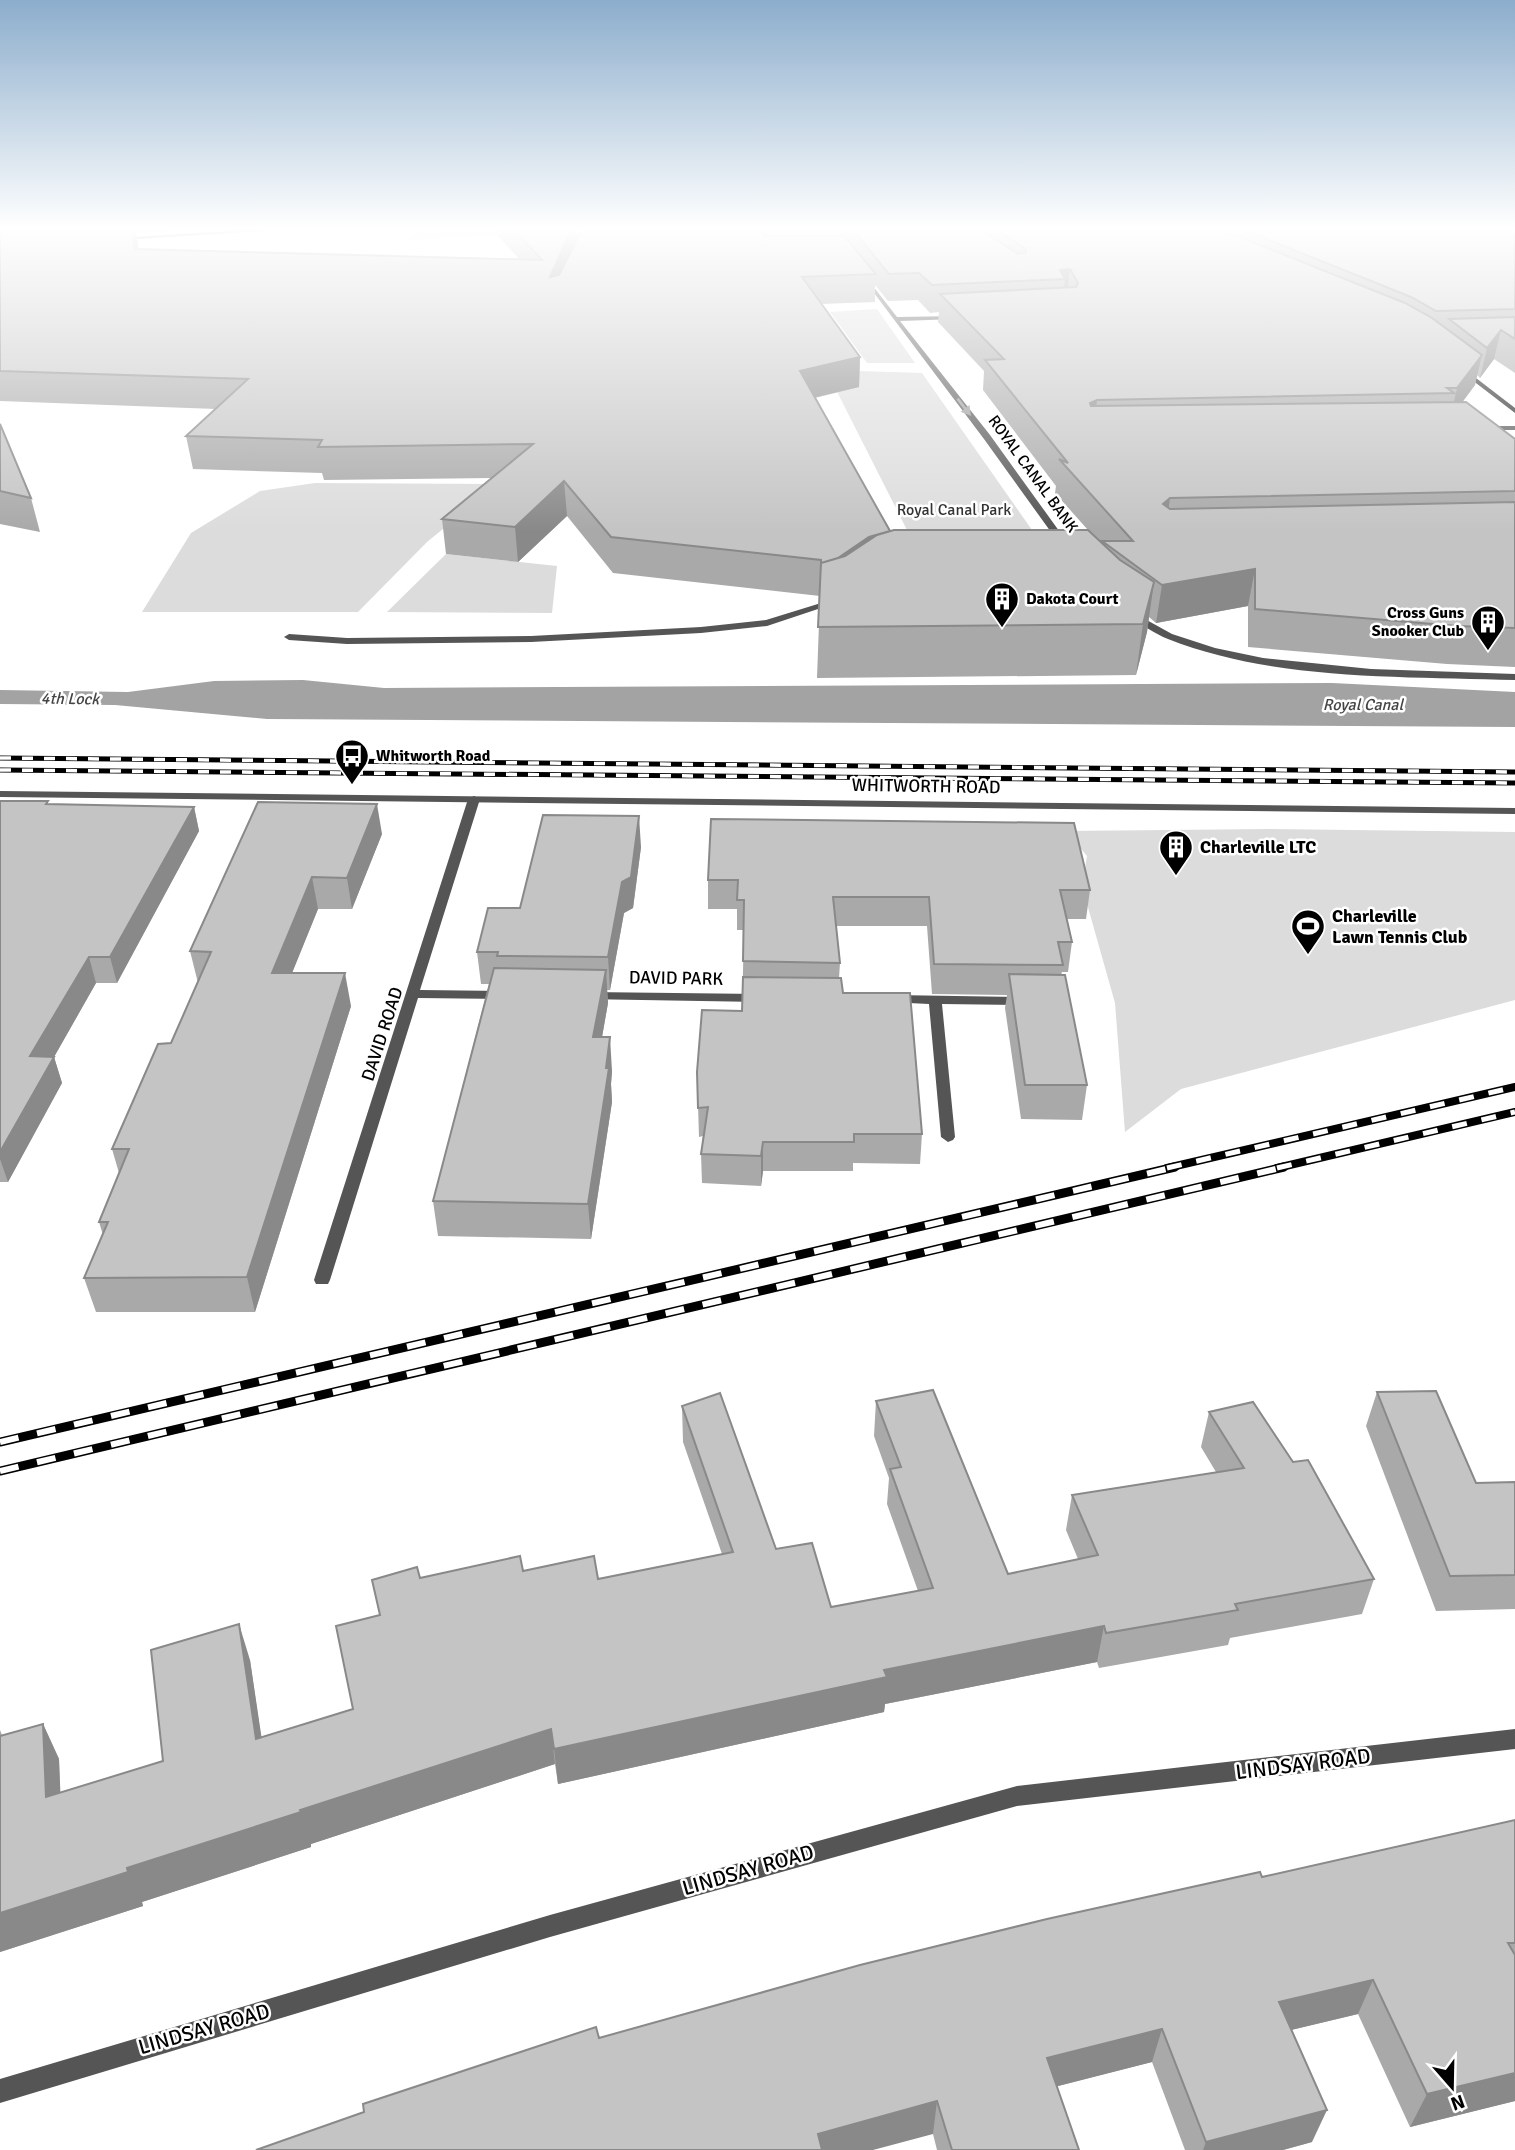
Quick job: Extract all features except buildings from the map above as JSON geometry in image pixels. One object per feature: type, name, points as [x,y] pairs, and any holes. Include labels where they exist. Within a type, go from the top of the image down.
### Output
[{"type":"main road","points":[[1455,365],[1515,411]]},
{"type":"street","name":"ROYAL CANAL BANK","points":[[904,330],[987,437],[1072,555]]},
{"type":"street","points":[[1464,428],[1515,428]]},
{"type":"street","points":[[289,637],[347,641],[531,639],[701,630],[767,623],[840,600],[850,592]]},
{"type":"street","points":[[1128,612],[1166,635],[1225,653],[1315,667],[1515,677]]},
{"type":"street","name":"WHITWORTH ROAD","points":[[0,794],[1515,811]]},
{"type":"street","name":"DAVID ROAD","points":[[322,1280],[415,994],[474,799]]},
{"type":"street","points":[[415,994],[513,995]]},
{"type":"street","name":"DAVID PARK","points":[[569,996],[777,999]]},
{"type":"street","points":[[883,999],[1044,1001]]},
{"type":"street","points":[[935,1000],[947,1137]]},
{"type":"street","name":"LINDSAY ROAD","points":[[0,2091],[550,1926],[1017,1796],[1515,1739]]},
{"type":"green space","points":[[843,330],[892,330],[915,363],[867,363]]},
{"type":"green space","name":"Royal Canal Park","points":[[826,370],[922,373],[1053,560],[907,530]]},
{"type":"green space","points":[[315,483],[498,484],[427,542],[358,612],[142,612],[191,533],[260,491]]},
{"type":"green space","points":[[446,554],[557,566],[552,613],[387,612]]},
{"type":"green space","name":"Charleville Lawn Tennis Club","points":[[1270,829],[1515,832],[1515,1000],[1181,1089],[1125,1132],[1115,1003],[1082,886],[1087,856],[1066,831]]},
{"type":"water","name":"Royal Canal","points":[[303,680],[384,688],[1332,683],[1515,692],[1515,727],[267,719],[115,705],[0,704],[0,690],[128,692],[214,681]]},
{"type":"railway","points":[[0,758],[1515,772]]},
{"type":"railway","points":[[0,770],[1515,783]]},
{"type":"railway","points":[[1167,1168],[1515,1087]]},
{"type":"railway","points":[[1277,1168],[1515,1112]]},
{"type":"railway","points":[[0,1442],[1175,1167]]},
{"type":"railway","points":[[0,1471],[1284,1167]]},
{"type":"place","name":"Dakota Court","points":[[1002,629]]},
{"type":"place","name":"Cross Guns Snooker Club","points":[[1488,652]]},
{"type":"place","name":"Whitworth Road","points":[[352,786]]},
{"type":"place","name":"Charleville LTC","points":[[1176,877]]},
{"type":"place","name":"Charleville Lawn Tennis Club","points":[[1308,956]]},
{"type":"water label","name":"4th Lock","points":[[70,699]]}]
